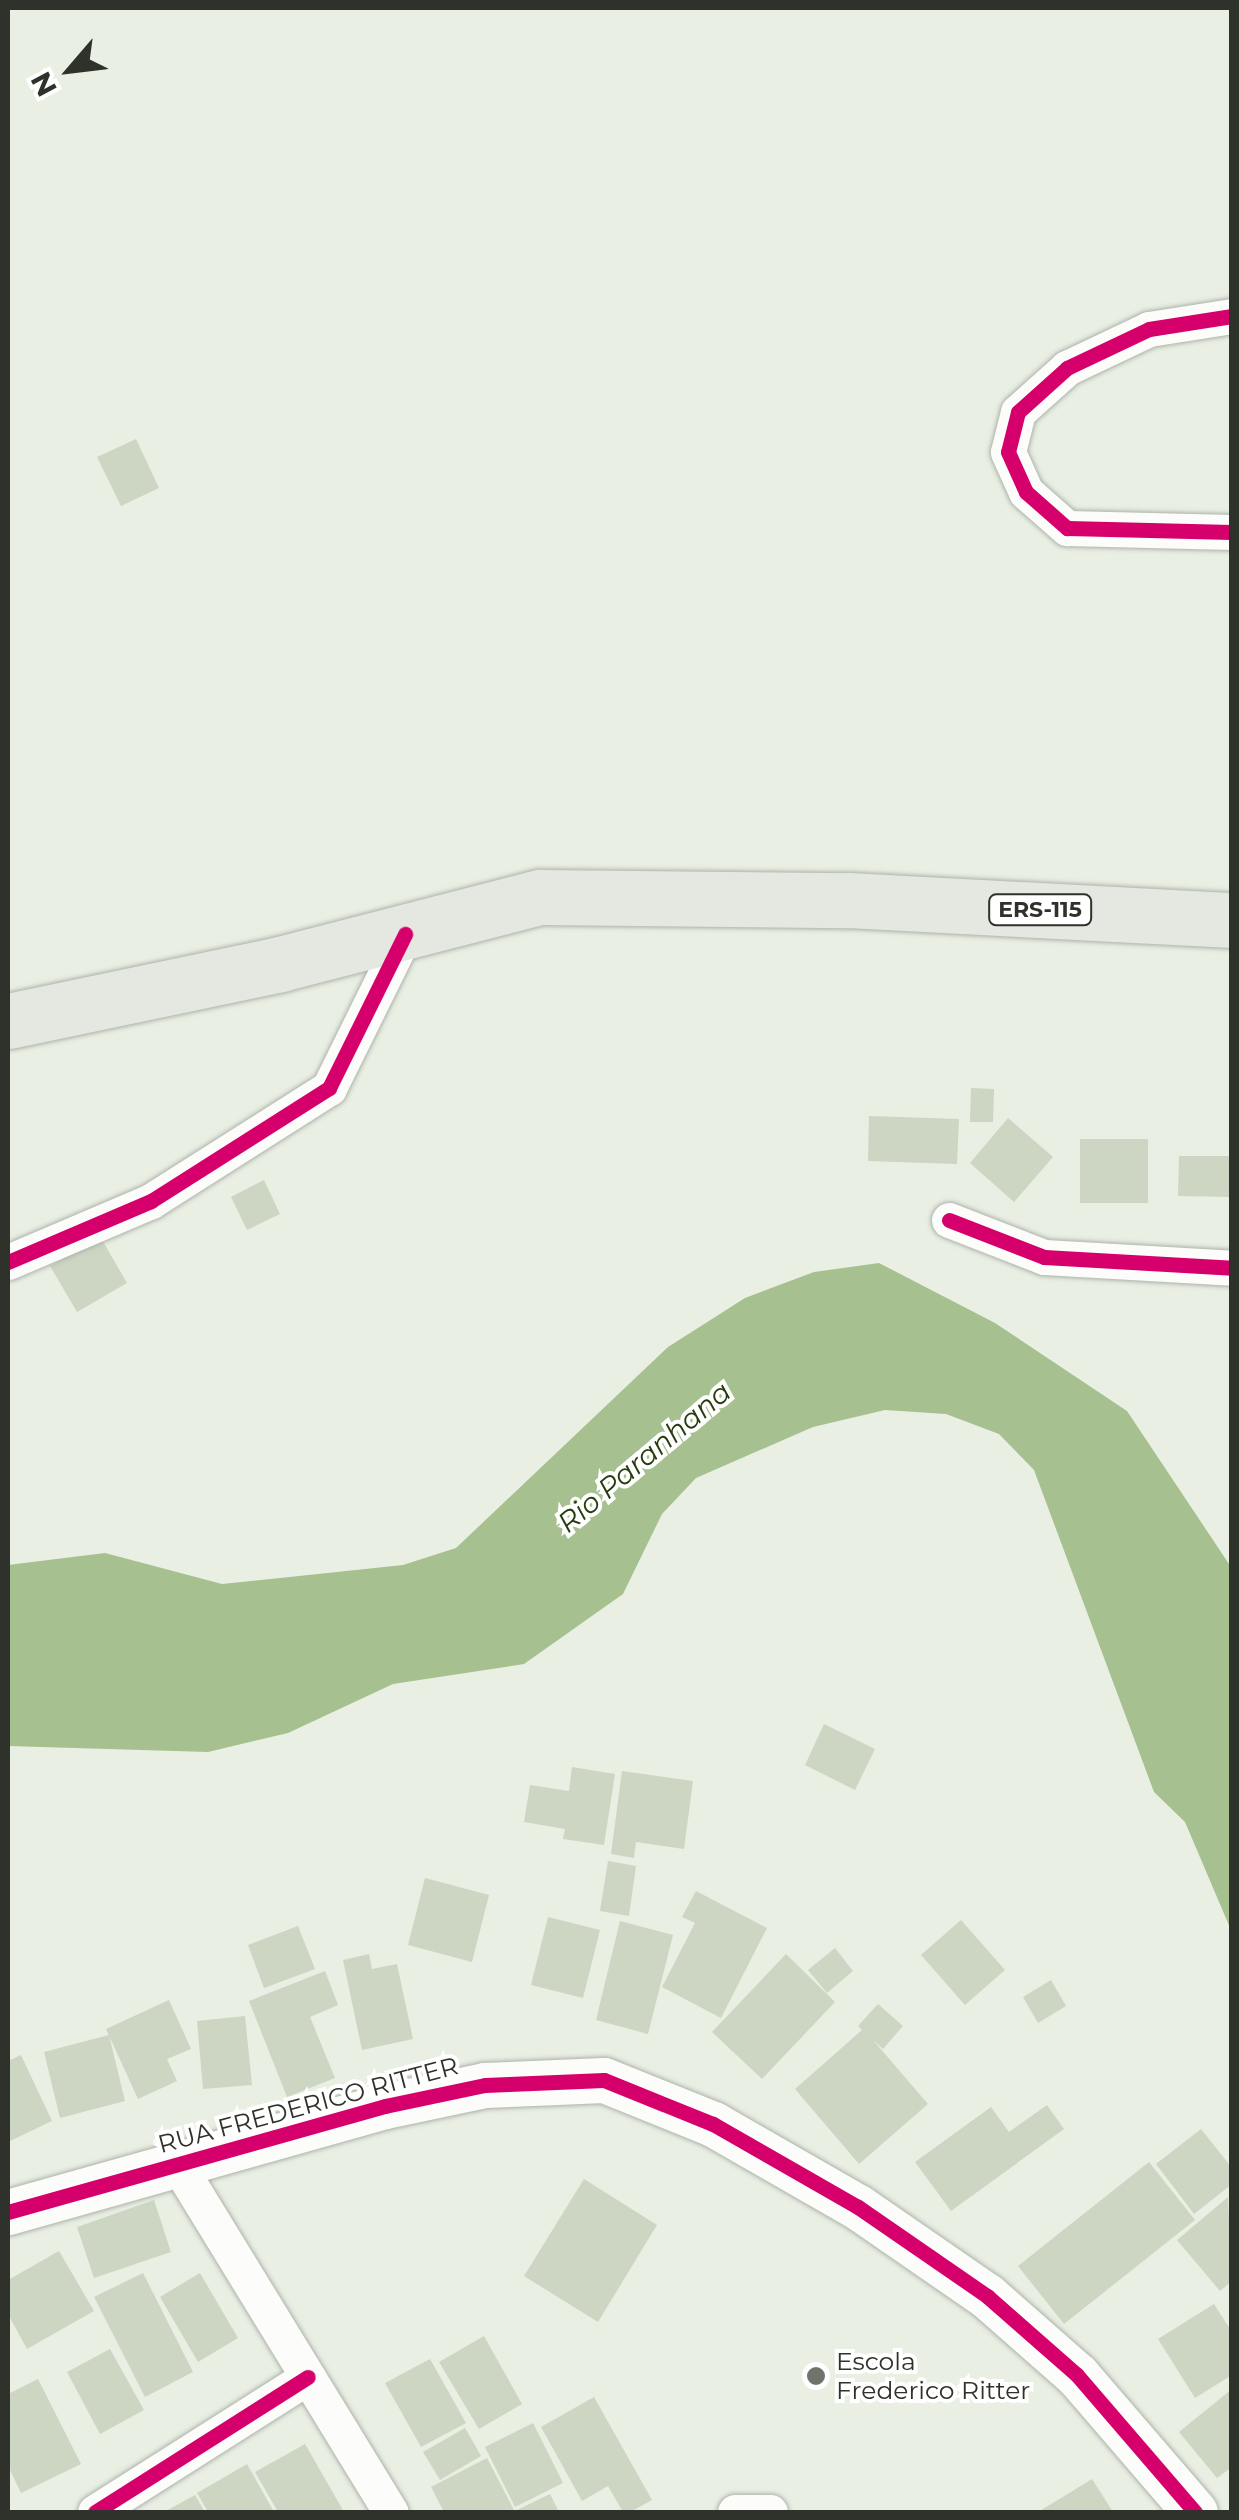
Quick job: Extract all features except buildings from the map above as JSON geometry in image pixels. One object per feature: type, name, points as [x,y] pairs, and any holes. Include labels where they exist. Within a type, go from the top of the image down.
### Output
[{"type":"main road","name":"ERS-115","points":[[8,1021],[405,934],[540,897],[848,900],[1232,920]]},
{"type":"street","points":[[1232,316],[1148,329],[1067,368],[1018,412],[1008,452],[1026,492],[1066,528],[1232,532]]},
{"type":"street","points":[[8,1262],[150,1201],[329,1088],[405,934]]},
{"type":"street","points":[[948,1220],[1044,1257],[1232,1268]]},
{"type":"street","name":"RUA FREDERICO RITTER","points":[[8,2212],[468,2089],[604,2080],[713,2124],[890,2229],[987,2296],[1077,2375],[1195,2512]]},
{"type":"street","points":[[178,2165],[391,2512]]},
{"type":"street","points":[[94,2512],[308,2377]]},
{"type":"street","points":[[1133,2441],[1175,2512]]},
{"type":"street","points":[[736,2512],[770,2512]]},
{"type":"water","name":"Rio Paranhana","points":[[879,1263],[995,1323],[1127,1411],[1231,1567],[1231,1930],[1185,1822],[1154,1792],[1034,1470],[999,1434],[946,1414],[885,1410],[813,1427],[696,1478],[662,1514],[623,1594],[524,1664],[393,1684],[288,1733],[208,1752],[8,1746],[8,1565],[105,1553],[222,1584],[403,1565],[456,1548],[668,1347],[745,1298],[814,1272]]},
{"type":"cycle path","points":[[1232,316],[1149,329],[1067,368],[1018,412],[1008,452],[1026,492],[1067,528],[1232,532]]},
{"type":"cycle path","points":[[8,1262],[151,1201],[329,1088],[405,934]]},
{"type":"cycle path","points":[[949,1220],[1044,1257],[1232,1268]]},
{"type":"cycle path","points":[[8,2212],[385,2106],[485,2085],[604,2080],[713,2124],[858,2207],[987,2296],[1077,2375],[1195,2512]]},
{"type":"cycle path","points":[[95,2512],[308,2377]]},
{"type":"place","name":"Escola Frederico Ritter","points":[[816,2376]]}]
